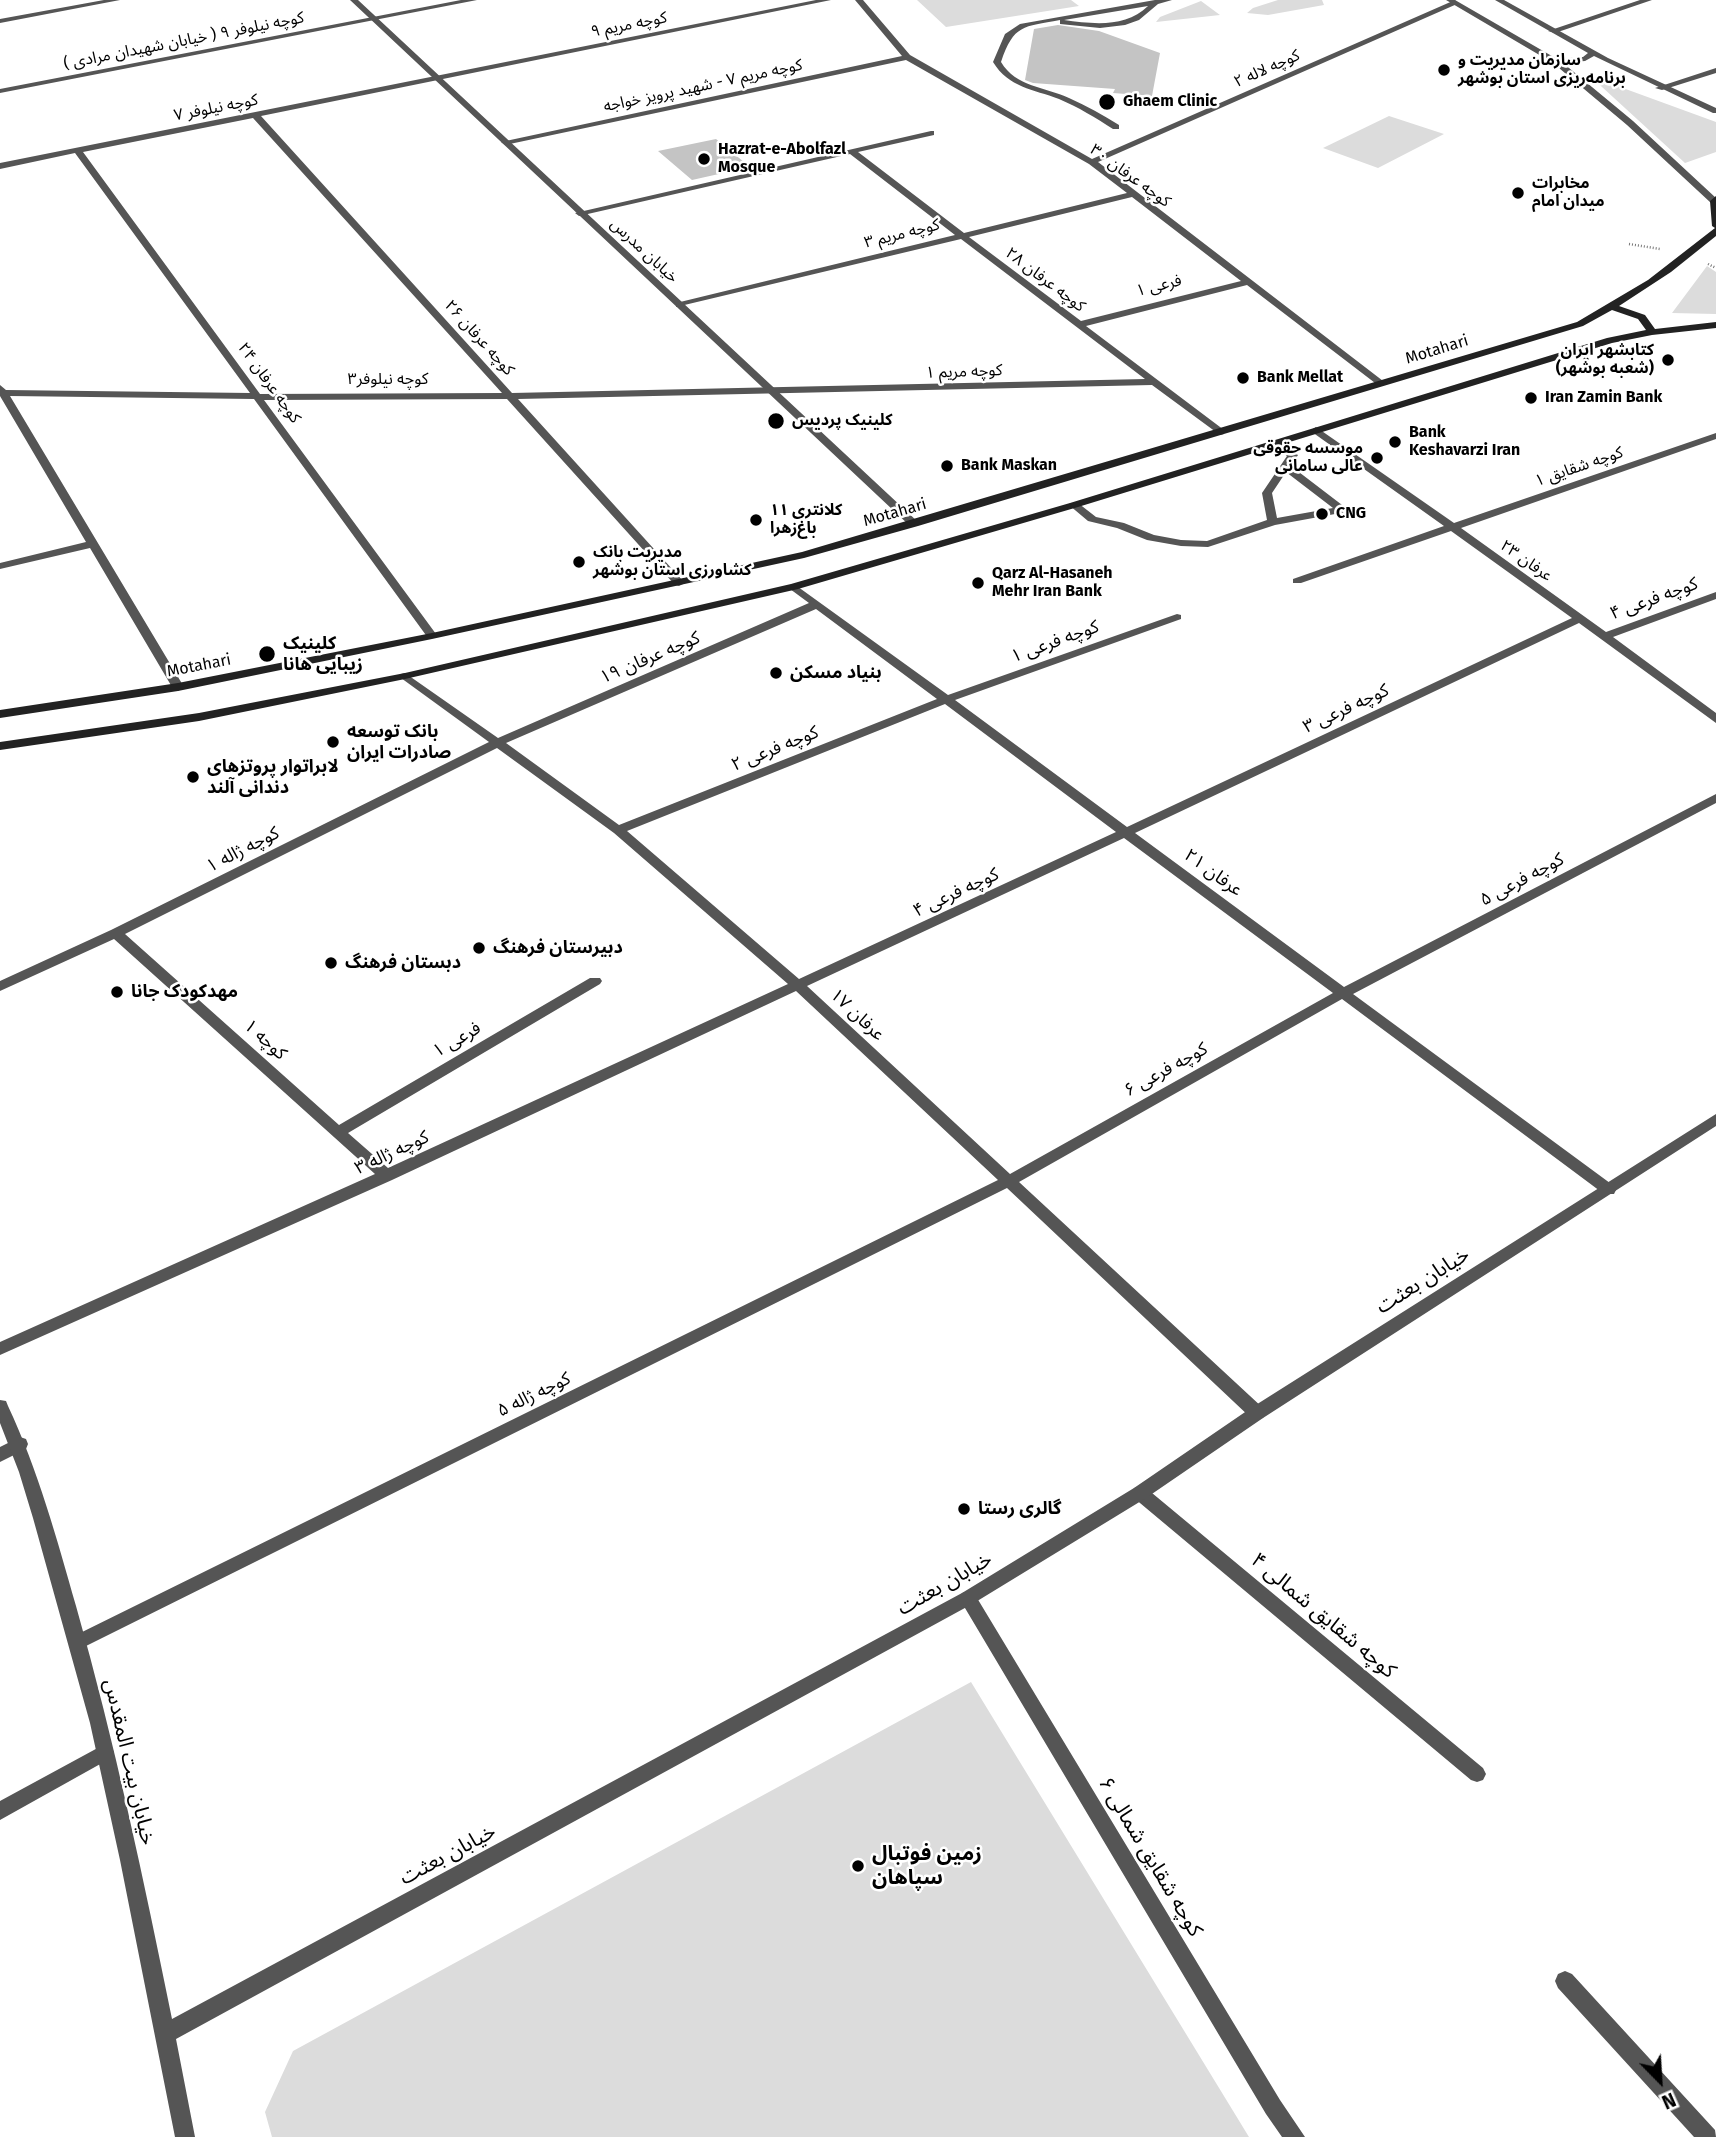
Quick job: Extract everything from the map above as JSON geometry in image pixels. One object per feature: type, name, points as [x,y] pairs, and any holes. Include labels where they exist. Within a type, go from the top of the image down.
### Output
[{"type":"main road","points":[[1715,200],[1716,226]]},
{"type":"main road","name":"Motahari","points":[[0,714],[178,687],[432,636],[804,555],[1580,324],[1612,307],[1691,254],[1716,231]]},
{"type":"main road","points":[[1612,307],[1634,312],[1649,322],[1652,332]]},
{"type":"main road","points":[[0,747],[199,717],[405,676],[794,587],[1074,505],[1610,340],[1716,325]]},
{"type":"street","points":[[0,21],[116,0]]},
{"type":"street","name":"خیابان مدرس","points":[[354,0],[914,524]]},
{"type":"street","name":"کوچه نیلوفر ۹ ( خیابان شهیدان مرادی )","points":[[0,91],[473,0]]},
{"type":"street","name":"کوچه مریم ۹","points":[[437,78],[827,0]]},
{"type":"street","name":"کوچه عرفان ۳۰","points":[[859,0],[907,57],[1092,162],[1382,384]]},
{"type":"street","points":[[1116,127],[1061,97],[1024,86],[1001,70],[998,62],[1007,34],[1013,28],[1048,20],[1168,0]]},
{"type":"street","points":[[1499,0],[1592,54],[1659,88],[1716,111]]},
{"type":"street","points":[[1552,31],[1648,0]]},
{"type":"street","points":[[1452,1],[1556,61],[1630,122],[1715,200]]},
{"type":"street","name":"کوچه لاله ۲","points":[[1092,162],[1452,1]]},
{"type":"street","points":[[1048,20],[1100,26],[1118,24],[1144,14],[1156,2]]},
{"type":"street","points":[[1556,61],[1586,59],[1592,54]]},
{"type":"street","name":"کوچه مریم ۷ - شهید پرویز خواجه","points":[[505,142],[907,57]]},
{"type":"street","points":[[1659,88],[1716,70]]},
{"type":"street","name":"کوچه نیلوفر ۷","points":[[0,166],[437,78]]},
{"type":"street","name":"کوچه عرفان ۲۶","points":[[255,115],[679,583]]},
{"type":"street","points":[[579,213],[931,133]]},
{"type":"street","name":"کوچه عرفان ۲۴","points":[[78,150],[432,636]]},
{"type":"street","name":"کوچه عرفان ۲۸","points":[[851,151],[1220,432]]},
{"type":"street","name":"کوچه مریم ۳","points":[[679,305],[1133,194]]},
{"type":"street","name":"فرعی ۱","points":[[1078,325],[1248,282]]},
{"type":"street","name":"کوچه مریم ۱","points":[[775,394],[1155,382]]},
{"type":"street","points":[[1,391],[178,687]]},
{"type":"street","name":"کوچه نیلوفر۳","points":[[1,391],[259,396],[775,394]]},
{"type":"street","name":"عرفان ۲۳","points":[[1316,430],[1580,618],[1716,719]]},
{"type":"street","name":"کوچه شقایق ۱","points":[[1452,527],[1716,436]]},
{"type":"street","points":[[1273,522],[1268,493],[1293,455],[1276,443]]},
{"type":"street","points":[[1074,505],[1092,519],[1120,525],[1151,538],[1208,544],[1273,522],[1342,510],[1285,466]]},
{"type":"street","points":[[1297,581],[1452,527]]},
{"type":"street","points":[[0,566],[92,544]]},
{"type":"street","name":"عرفان ۲۱","points":[[794,587],[1345,992],[1609,1190]]},
{"type":"street","name":"کوچه فرعی ۴","points":[[1604,636],[1716,595]]},
{"type":"street","name":"کوچه عرفان ۱۹","points":[[499,742],[815,605]]},
{"type":"street","name":"کوچه فرعی ۱","points":[[945,699],[1177,617]]},
{"type":"street","name":"کوچه فرعی ۳","points":[[1128,832],[1580,618]]},
{"type":"street","name":"عرفان ۱۷","points":[[405,676],[618,830],[799,986],[1257,1413]]},
{"type":"street","name":"کوچه فرعی ۲","points":[[618,830],[945,699]]},
{"type":"street","name":"کوچه ژاله ۱","points":[[0,986],[116,933],[499,742]]},
{"type":"street","name":"کوچه فرعی ۵","points":[[1345,992],[1716,798]]},
{"type":"street","name":"کوچه فرعی ۴","points":[[799,986],[1128,832]]},
{"type":"street","name":"کوچه ۱","points":[[116,933],[387,1176]]},
{"type":"street","name":"فرعی ۱","points":[[338,1132],[595,981]]},
{"type":"street","name":"کوچه ژاله ۳","points":[[0,1349],[387,1176],[799,986]]},
{"type":"street","name":"کوچه فرعی ۶","points":[[1007,1182],[1345,992]]},
{"type":"street","name":"خیابان بعثت","points":[[165,2034],[968,1598],[1140,1493],[1257,1413],[1716,1119]]},
{"type":"street","name":"کوچه ژاله ۵","points":[[78,1642],[1007,1182]]},
{"type":"street","name":"خیابان بیت المقدس","points":[[0,1406],[20,1444],[78,1642],[105,1752],[185,2137]]},
{"type":"street","points":[[0,1455],[20,1444]]},
{"type":"street","name":"کوچه شقایق شمالی ۴","points":[[1140,1493],[1477,1774]]},
{"type":"street","name":"کوچه شقایق شمالی ۶","points":[[968,1598],[1273,2108],[1295,2137]]},
{"type":"street","points":[[0,1811],[105,1752]]},
{"type":"street","points":[[1565,1981],[1708,2137]]},
{"type":"shaded area","points":[[917,0],[1071,0],[1079,6],[946,27]]},
{"type":"shaded area","points":[[1278,0],[1322,0],[1324,5],[1268,15],[1247,13],[1253,8]]},
{"type":"shaded area","points":[[1201,1],[1220,15],[1156,22],[1160,17]]},
{"type":"shaded area","points":[[1590,76],[1716,122],[1716,152],[1685,163]]},
{"type":"shaded area","points":[[1389,116],[1444,134],[1378,168],[1323,148]]},
{"type":"shaded area","points":[[1707,266],[1716,272],[1716,314],[1672,313]]},
{"type":"shaded area","name":"زمین فوتبال سپاهان","points":[[971,1682],[1249,2137],[272,2137],[265,2112],[293,2051]]},
{"type":"building","points":[[1058,25],[1099,31],[1160,53],[1152,96],[1113,93],[1115,89],[1033,83],[1025,80],[1034,29]]},
{"type":"building","name":"Hazrat-e-Abolfazl Mosque","points":[[716,139],[750,167],[692,180],[658,151]]},
{"type":"place","name":"سازمان مدیریت و برنامه‌ریزی استان بوشهر","points":[[1444,70]]},
{"type":"place","name":"Ghaem Clinic","points":[[1107,102]]},
{"type":"place","name":"Hazrat-e-Abolfazl Mosque","points":[[704,159]]},
{"type":"place","name":"مخابرات میدان امام","points":[[1518,193]]},
{"type":"place","name":"کتابشهر ایران (شعبه بوشهر)","points":[[1668,360]]},
{"type":"place","name":"Bank Mellat","points":[[1243,378]]},
{"type":"place","name":"Iran Zamin Bank","points":[[1531,398]]},
{"type":"place","name":"کلینیک پردیس","points":[[776,421]]},
{"type":"place","name":"Bank Keshavarzi Iran","points":[[1395,442]]},
{"type":"place","name":"موسسه حقوقی عالی سامانی","points":[[1377,458]]},
{"type":"place","name":"Bank Maskan","points":[[947,466]]},
{"type":"place","name":"CNG","points":[[1322,514]]},
{"type":"place","name":"کلانتری ۱۱ باغ‌زهرا","points":[[756,520]]},
{"type":"place","name":"مدیریت بانک کشاورزی استان بوشهر","points":[[579,562]]},
{"type":"place","name":"Qarz Al-Hasaneh Mehr Iran Bank","points":[[978,583]]},
{"type":"place","name":"کلینیک زیبایی هانا","points":[[267,654]]},
{"type":"place","name":"بنیاد مسکن","points":[[776,673]]},
{"type":"place","name":"بانک توسعه صادرات ایران","points":[[333,742]]},
{"type":"place","name":"لابراتوار پروتزهای دندانی آلند","points":[[193,777]]},
{"type":"place","name":"دبیرستان فرهنگ","points":[[479,948]]},
{"type":"place","name":"دبستان فرهنگ","points":[[331,963]]},
{"type":"place","name":"مهدکودک جانا","points":[[117,992]]},
{"type":"place","name":"گالری رستا","points":[[964,1509]]},
{"type":"place","name":"زمین فوتبال سپاهان","points":[[858,1866]]}]
